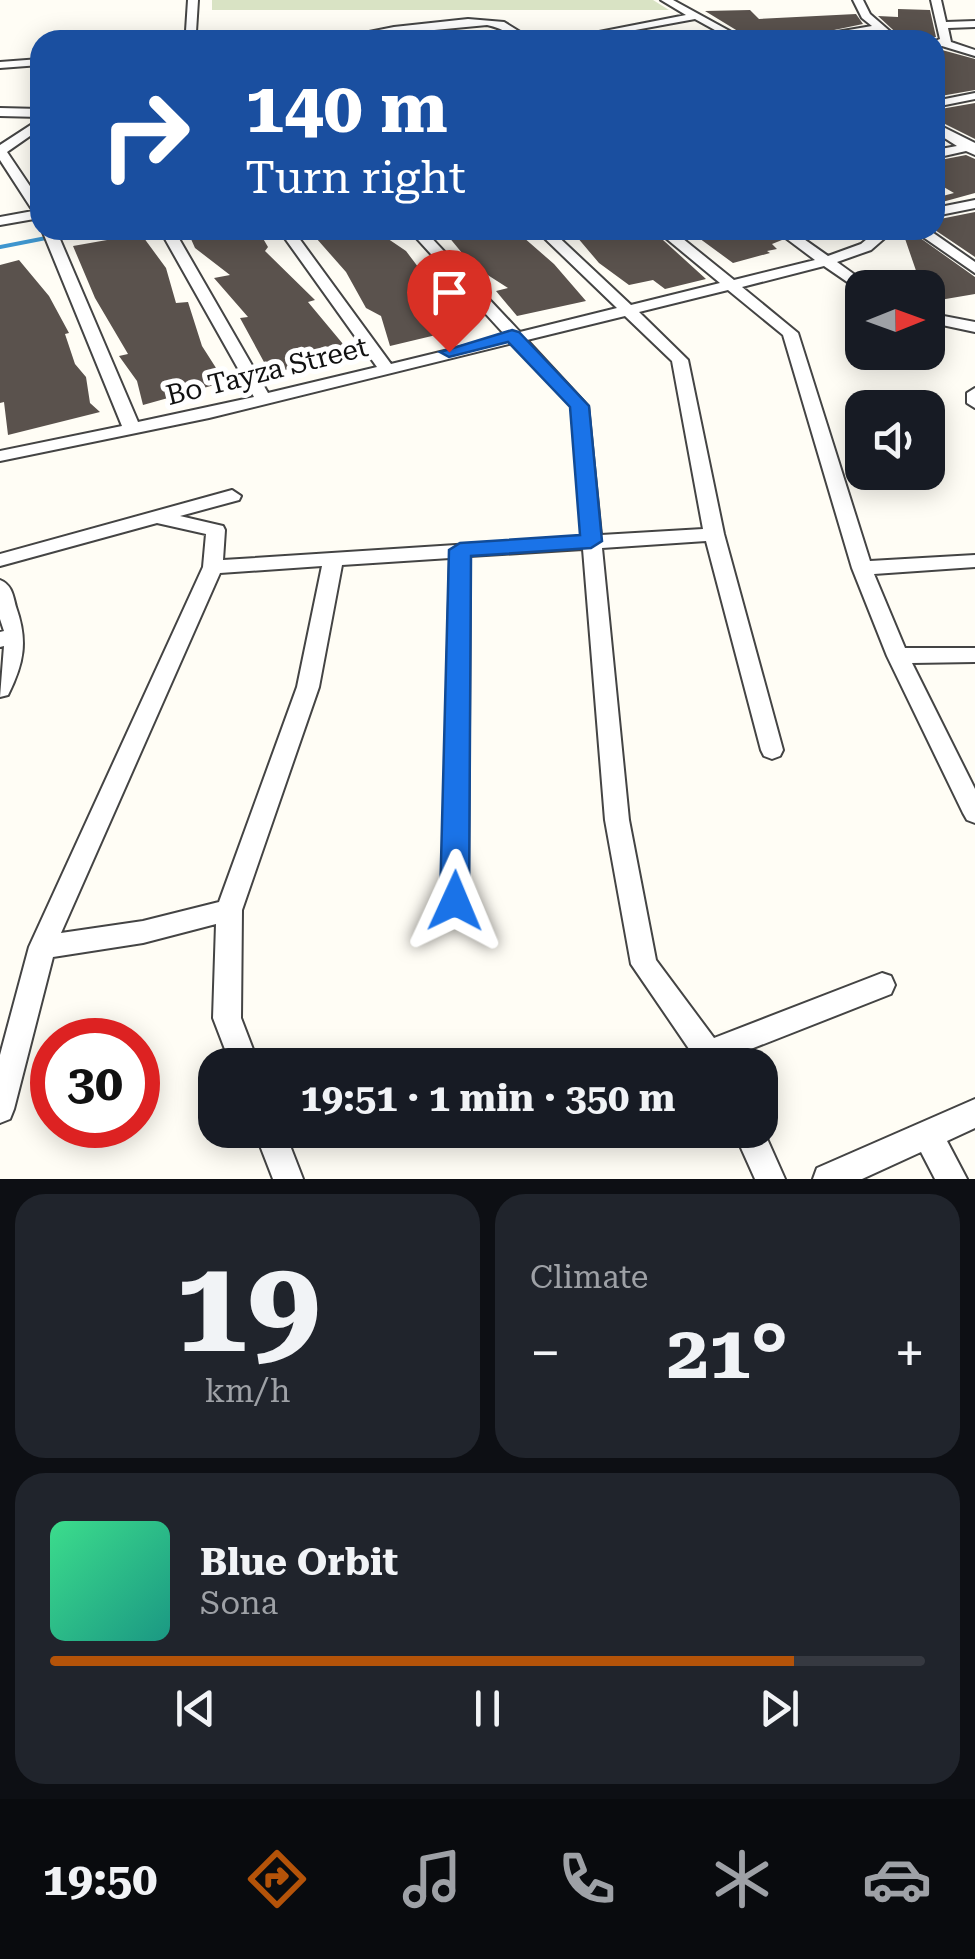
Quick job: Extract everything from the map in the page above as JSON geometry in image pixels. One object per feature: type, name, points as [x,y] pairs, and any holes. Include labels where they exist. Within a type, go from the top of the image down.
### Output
[{"type":"street","points":[[191,30],[192,0]]},
{"type":"street","points":[[666,0],[723,30]]},
{"type":"street","points":[[858,0],[881,30]]},
{"type":"street","points":[[936,0],[942,30]]},
{"type":"street","points":[[619,30],[698,16]]},
{"type":"street","points":[[388,30],[481,23],[500,23],[512,30]]},
{"type":"street","points":[[942,26],[975,24]]},
{"type":"street","points":[[864,30],[878,28]]},
{"type":"street","points":[[945,45],[975,54]]},
{"type":"street","points":[[0,65],[30,63]]},
{"type":"street","points":[[945,102],[975,96]]},
{"type":"street","points":[[0,112],[30,114]]},
{"type":"street","points":[[30,129],[0,150],[30,196]]},
{"type":"street","points":[[945,133],[973,148]]},
{"type":"street","points":[[945,152],[973,148]]},
{"type":"street","points":[[945,210],[975,204]]},
{"type":"street","points":[[0,221],[30,214]]},
{"type":"street","points":[[53,240],[132,428]]},
{"type":"street","points":[[173,240],[262,399]]},
{"type":"street","points":[[293,240],[386,368]]},
{"type":"street","points":[[425,240],[580,406],[617,820],[644,964],[707,1048]]},
{"type":"street","points":[[555,240],[680,360],[714,534],[772,750]]},
{"type":"street","points":[[676,240],[790,332],[862,568],[898,656],[968,787],[975,813]]},
{"type":"street","points":[[795,240],[845,276]]},
{"type":"street","name":"Bo Tayza Street","points":[[0,456],[262,399],[824,262],[875,240]]},
{"type":"street","points":[[934,240],[975,269]]},
{"type":"street","points":[[945,321],[975,327]]},
{"type":"street","points":[[975,393],[975,403]]},
{"type":"street","points":[[0,560],[232,496]]},
{"type":"street","points":[[0,1109],[8,1039],[42,947],[213,567],[216,530],[157,517]]},
{"type":"street","points":[[213,567],[714,534]]},
{"type":"street","points":[[455,901],[460,550]]},
{"type":"street","points":[[238,1048],[227,1018],[229,910],[308,687],[334,557]]},
{"type":"street","points":[[862,568],[975,561]]},
{"type":"street","points":[[0,587],[10,609],[7,637],[13,658],[0,689]]},
{"type":"street","points":[[898,656],[975,654]]},
{"type":"street","points":[[42,947],[143,932],[229,910]]},
{"type":"street","points":[[737,1048],[882,984]]},
{"type":"street","points":[[828,1179],[975,1113]]},
{"type":"street","points":[[927,1134],[952,1179]]},
{"type":"street","points":[[277,1148],[288,1179]]},
{"type":"street","points":[[756,1148],[770,1179]]},
{"type":"green space","points":[[212,0],[653,0],[669,10],[212,10]]},
{"type":"building","points":[[898,9],[930,10],[934,30],[893,30],[878,16],[898,17]]},
{"type":"building","points":[[750,10],[759,19],[856,14],[863,24],[834,30],[736,30],[705,11]]},
{"type":"building","points":[[945,51],[975,59],[975,90],[945,95]]},
{"type":"building","points":[[975,103],[975,139],[945,124],[945,108]]},
{"type":"building","points":[[966,155],[975,159],[975,193],[945,201],[945,195],[954,193],[945,188],[945,159]]},
{"type":"building","points":[[975,212],[975,257],[945,237],[945,218]]},
{"type":"building","points":[[107,240],[145,240],[166,268],[176,303],[188,302],[202,346],[225,382],[143,405],[137,381],[119,356],[128,354],[95,298],[73,246]]},
{"type":"building","points":[[191,240],[264,240],[268,247],[265,251],[315,300],[308,302],[353,356],[270,373],[240,318],[248,317],[214,278],[230,275],[195,248]]},
{"type":"building","points":[[318,240],[390,240],[406,251],[449,308],[442,310],[450,318],[444,320],[457,330],[390,346],[381,316],[366,308],[346,272]]},
{"type":"building","points":[[451,240],[526,240],[586,301],[517,316],[496,291],[508,288],[472,265]]},
{"type":"building","points":[[579,240],[663,240],[706,279],[665,289],[653,280],[629,285],[599,263]]},
{"type":"building","points":[[702,240],[782,240],[772,244],[777,249],[767,251],[770,253],[733,263]]},
{"type":"building","points":[[905,240],[923,240],[975,277],[975,294],[945,299],[945,270],[916,270]]},
{"type":"building","points":[[19,260],[49,296],[69,333],[65,334],[75,364],[86,377],[90,403],[100,412],[8,435],[4,402],[0,403],[0,265]]},
{"type":"waterway","points":[[0,247],[36,240]]},
{"type":"route","points":[[449,352],[512,336],[580,406],[591,541],[460,550],[455,901]]}]
